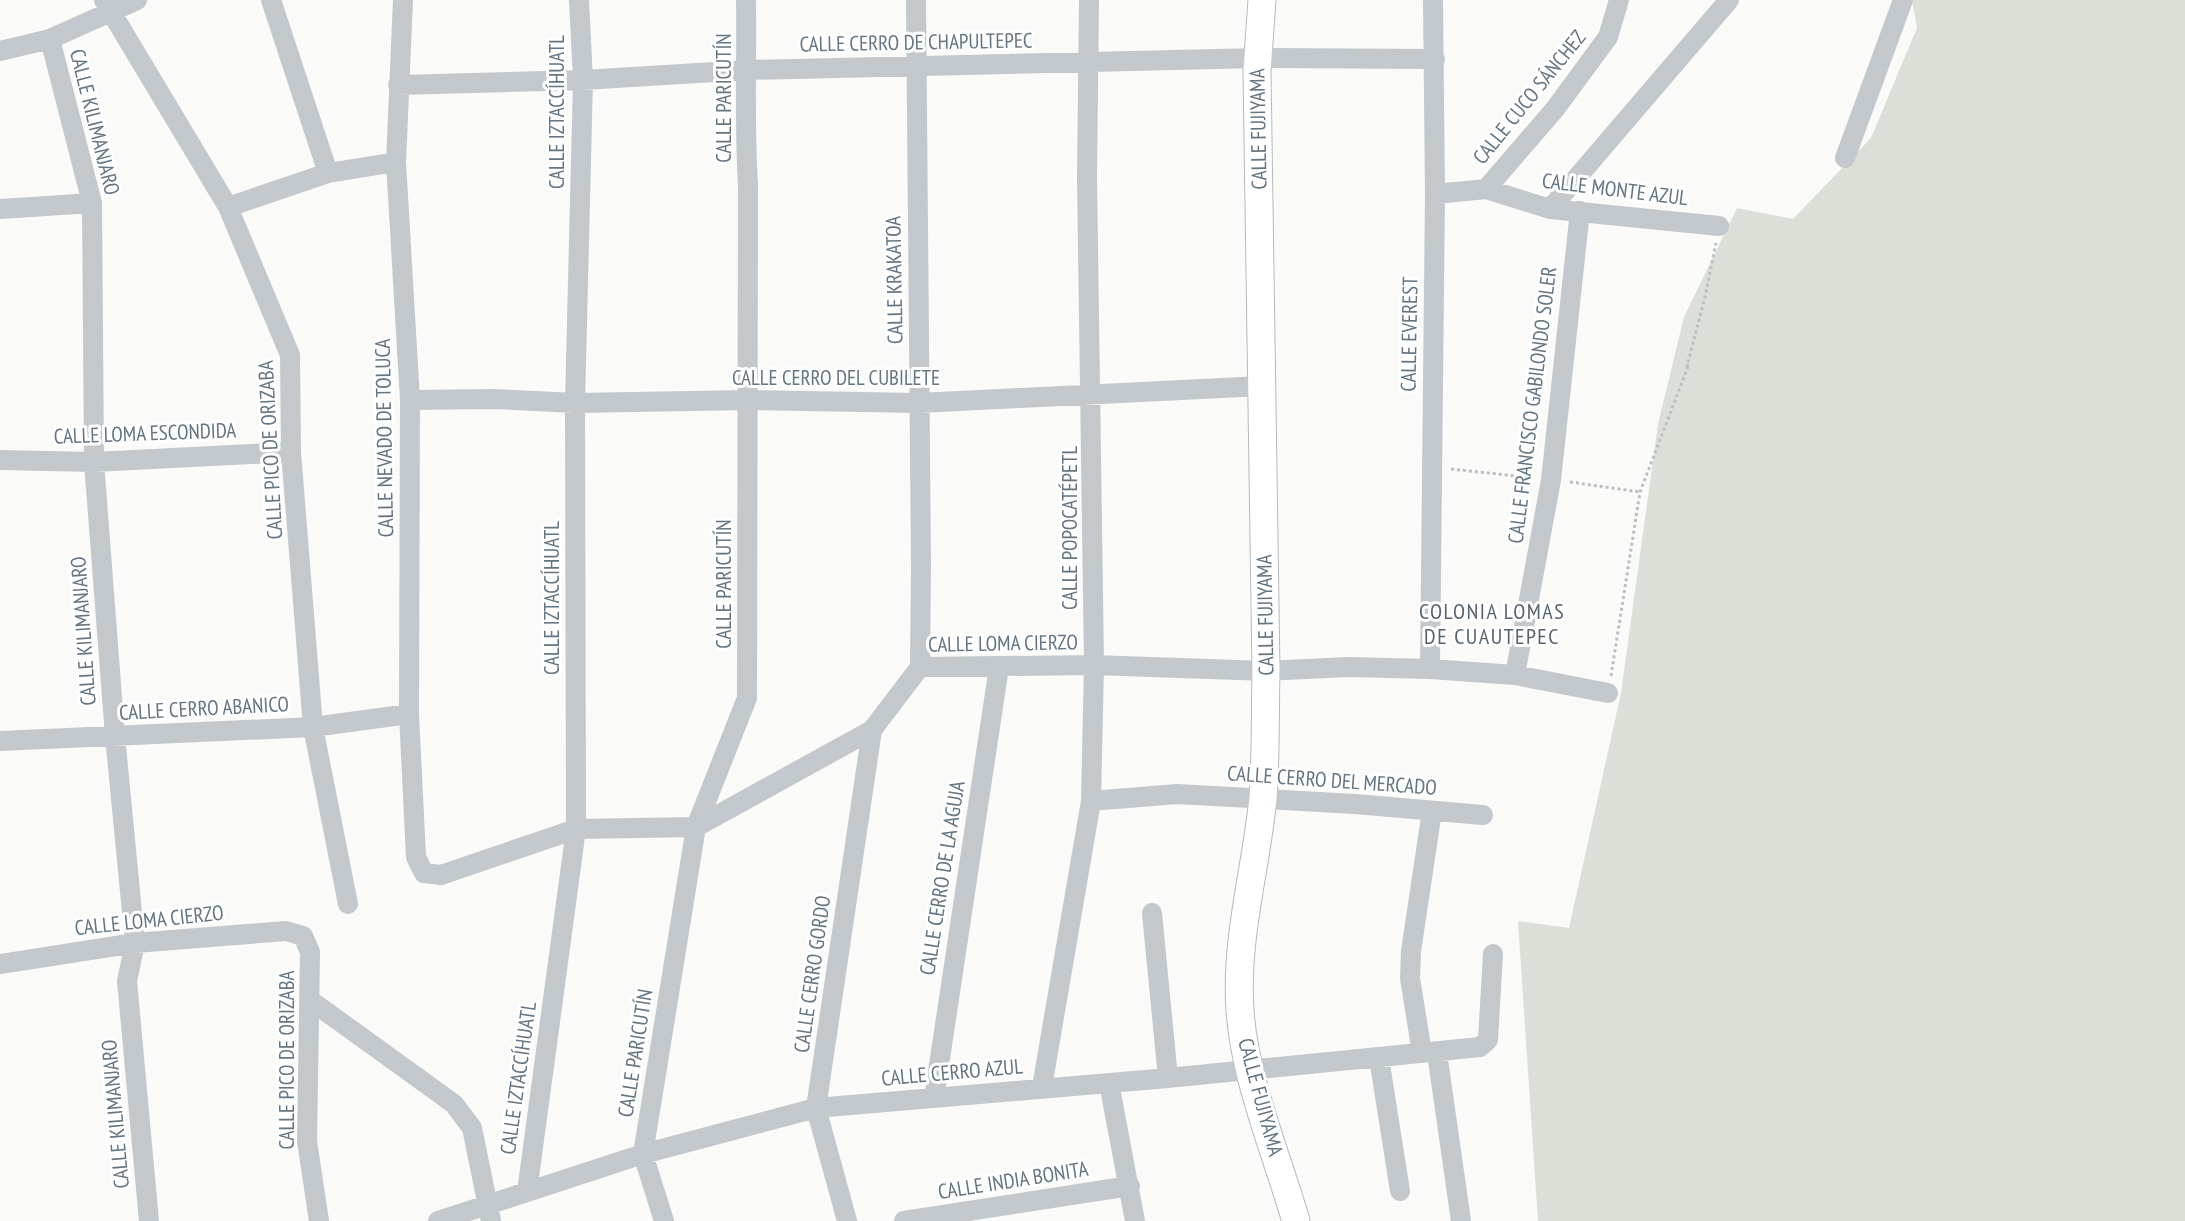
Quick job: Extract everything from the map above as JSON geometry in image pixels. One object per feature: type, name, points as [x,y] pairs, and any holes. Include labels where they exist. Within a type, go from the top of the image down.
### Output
[{"type":"street","points":[[0,51],[50,39],[107,6],[138,0]]},
{"type":"street","points":[[271,0],[328,173]]},
{"type":"street","name":"CALLE NEVADO DE TOLUCA","points":[[403,0],[396,162],[410,400],[409,714],[416,856],[424,873]]},
{"type":"street","name":"CALLE IZTACCÍHUATL","points":[[527,1192],[576,829],[575,403],[583,80],[579,0]]},
{"type":"street","name":"CALLE PARICUTÍN","points":[[643,1154],[696,827],[747,698],[749,400],[748,184],[744,122],[747,70],[746,0]]},
{"type":"street","name":"CALLE KRAKATOA","points":[[916,0],[920,667]]},
{"type":"street","name":"CALLE POPOCATÉPETL","points":[[1042,1087],[1091,801],[1094,665],[1092,395],[1089,345],[1089,0]]},
{"type":"street","name":"CALLE FUJIYAMA","points":[[1262,0],[1258,58],[1266,671],[1263,798],[1241,951],[1240,1011],[1250,1069],[1296,1221]]},
{"type":"street","name":"CALLE EVEREST","points":[[1430,669],[1435,194],[1433,0]]},
{"type":"street","name":"CALLE CUCO SÁNCHEZ","points":[[1486,189],[1555,109],[1608,37],[1619,0]]},
{"type":"street","points":[[1550,209],[1729,0]]},
{"type":"street","points":[[1845,158],[1903,0]]},
{"type":"street","name":"CALLE PICO DE ORIZABA","points":[[107,6],[228,207],[290,355],[291,452],[313,726],[348,904]]},
{"type":"street","name":"CALLE KILIMANJARO","points":[[50,39],[92,203],[94,462],[115,736],[135,943],[127,981],[149,1221]]},
{"type":"street","name":"CALLE CERRO DE CHAPULTEPEC","points":[[398,85],[583,80],[747,70],[1258,58],[1435,59]]},
{"type":"street","points":[[228,207],[328,173],[396,162]]},
{"type":"street","name":"CALLE MONTE AZUL","points":[[1435,194],[1486,189],[1550,209],[1719,226]]},
{"type":"street","points":[[0,209],[92,203]]},
{"type":"street","name":"CALLE FRANCISCO GABILONDO SOLER","points":[[1515,675],[1551,480],[1580,212]]},
{"type":"street","name":"CALLE CERRO DEL CUBILETE","points":[[410,400],[493,399],[575,403],[749,400],[919,403],[1262,386]]},
{"type":"street","name":"CALLE LOMA ESCONDIDA","points":[[0,460],[94,462],[291,452]]},
{"type":"street","name":"CALLE LOMA CIERZO","points":[[424,873],[441,875],[576,829],[696,827],[872,730],[920,667],[1094,665],[1266,671],[1348,667],[1430,669],[1515,675],[1608,693]]},
{"type":"street","name":"CALLE CERRO DE LA AGUJA","points":[[934,1098],[999,667]]},
{"type":"street","name":"CALLE CERRO ABANICO","points":[[0,741],[313,726],[409,714]]},
{"type":"street","name":"CALLE CERRO GORDO","points":[[847,1221],[816,1108],[872,730]]},
{"type":"street","name":"CALLE CERRO DEL MERCADO","points":[[1091,801],[1177,794],[1263,798],[1483,815]]},
{"type":"street","points":[[1432,811],[1411,951],[1410,978],[1429,1053],[1461,1221]]},
{"type":"street","points":[[1152,913],[1168,1078]]},
{"type":"street","name":"CALLE LOMA CIERZO","points":[[0,964],[135,943],[286,931],[303,936]]},
{"type":"street","name":"CALLE PICO DE ORIZABA","points":[[303,936],[310,952],[307,1141],[319,1221]]},
{"type":"street","name":"CALLE CERRO AZUL","points":[[438,1221],[488,1213],[527,1192],[643,1154],[816,1108],[1168,1078],[1429,1053],[1485,1045],[1488,1040],[1494,954]]},
{"type":"street","points":[[310,1000],[454,1104],[472,1128],[488,1213]]},
{"type":"street","points":[[1378,1058],[1400,1191]]},
{"type":"street","points":[[1109,1083],[1135,1221]]},
{"type":"street","points":[[643,1154],[664,1221]]},
{"type":"street","name":"CALLE INDIA BONITA","points":[[904,1221],[1130,1186]]},
{"type":"path","points":[[1608,693],[1640,492],[1689,364],[1687,366],[1705,297],[1719,226]]},
{"type":"path","points":[[1432,467],[1640,492]]},
{"type":"shaded area","points":[[1912,0],[2185,0],[2185,1221],[1538,1221],[1518,921],[1569,928],[1621,693],[1658,424],[1684,317],[1737,208],[1793,219],[1871,138],[1917,28]]},
{"type":"district","name":"COLONIA LOMAS DE CUAUTEPEC","points":[[1492,624]]}]
